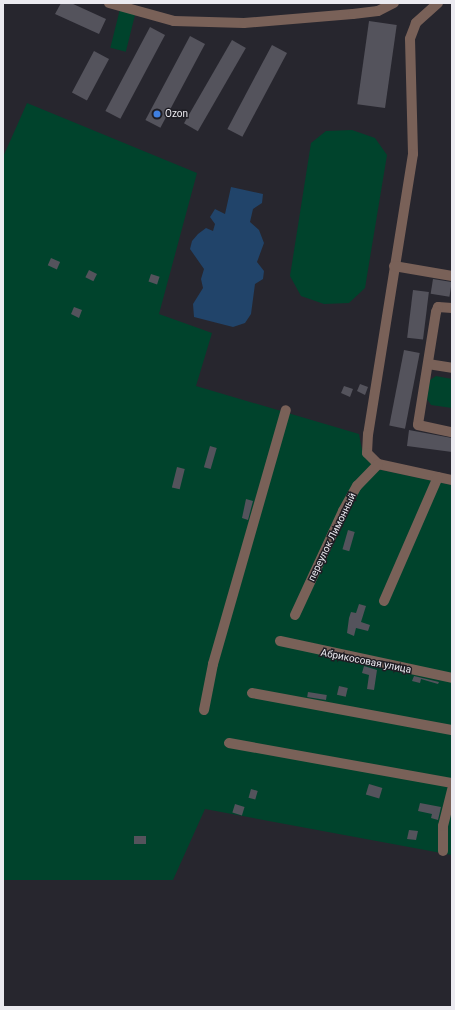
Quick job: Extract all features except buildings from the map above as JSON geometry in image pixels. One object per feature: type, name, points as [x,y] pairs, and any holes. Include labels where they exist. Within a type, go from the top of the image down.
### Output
[{"type":"street","points":[[109,3],[174,21],[244,23],[360,14],[378,11],[394,3]]},
{"type":"street","points":[[438,3],[416,23],[410,39],[413,154],[368,434],[367,452],[378,464],[452,480]]},
{"type":"street","points":[[394,266],[452,276]]},
{"type":"street","points":[[452,308],[438,307],[436,312],[418,425],[452,432]]},
{"type":"street","points":[[428,364],[452,368]]},
{"type":"street","points":[[204,710],[231,601],[286,410]]},
{"type":"street","name":"переулок Лимонный","points":[[295,615],[343,511],[357,486],[378,464]]},
{"type":"street","points":[[384,601],[438,477]]},
{"type":"street","name":"Абрикосовая улица","points":[[280,641],[452,678]]},
{"type":"street","points":[[252,693],[452,730]]},
{"type":"street","points":[[229,742],[452,783]]},
{"type":"street","points":[[443,851],[443,826],[452,789]]},
{"type":"green space","points":[[120,9],[136,13],[126,52],[110,48]]},
{"type":"green space","points":[[27,103],[197,173],[159,314],[212,333],[196,386],[359,434],[363,455],[377,469],[452,485],[452,855],[205,809],[173,880],[3,880],[3,157]]},
{"type":"green space","points":[[352,130],[375,138],[387,155],[365,288],[349,303],[324,304],[301,296],[290,276],[311,143],[326,131]]},
{"type":"green space","points":[[436,376],[452,379],[452,408],[431,405],[427,399],[430,380]]},
{"type":"water","points":[[231,187],[263,194],[262,203],[253,209],[250,222],[259,230],[264,243],[257,262],[264,271],[263,279],[255,284],[251,314],[245,323],[233,327],[194,317],[193,304],[203,288],[201,279],[204,269],[190,249],[192,241],[198,234],[206,228],[213,231],[215,224],[210,217],[215,209],[225,214]]},
{"type":"place","name":"Ozon","points":[[157,114]]}]
